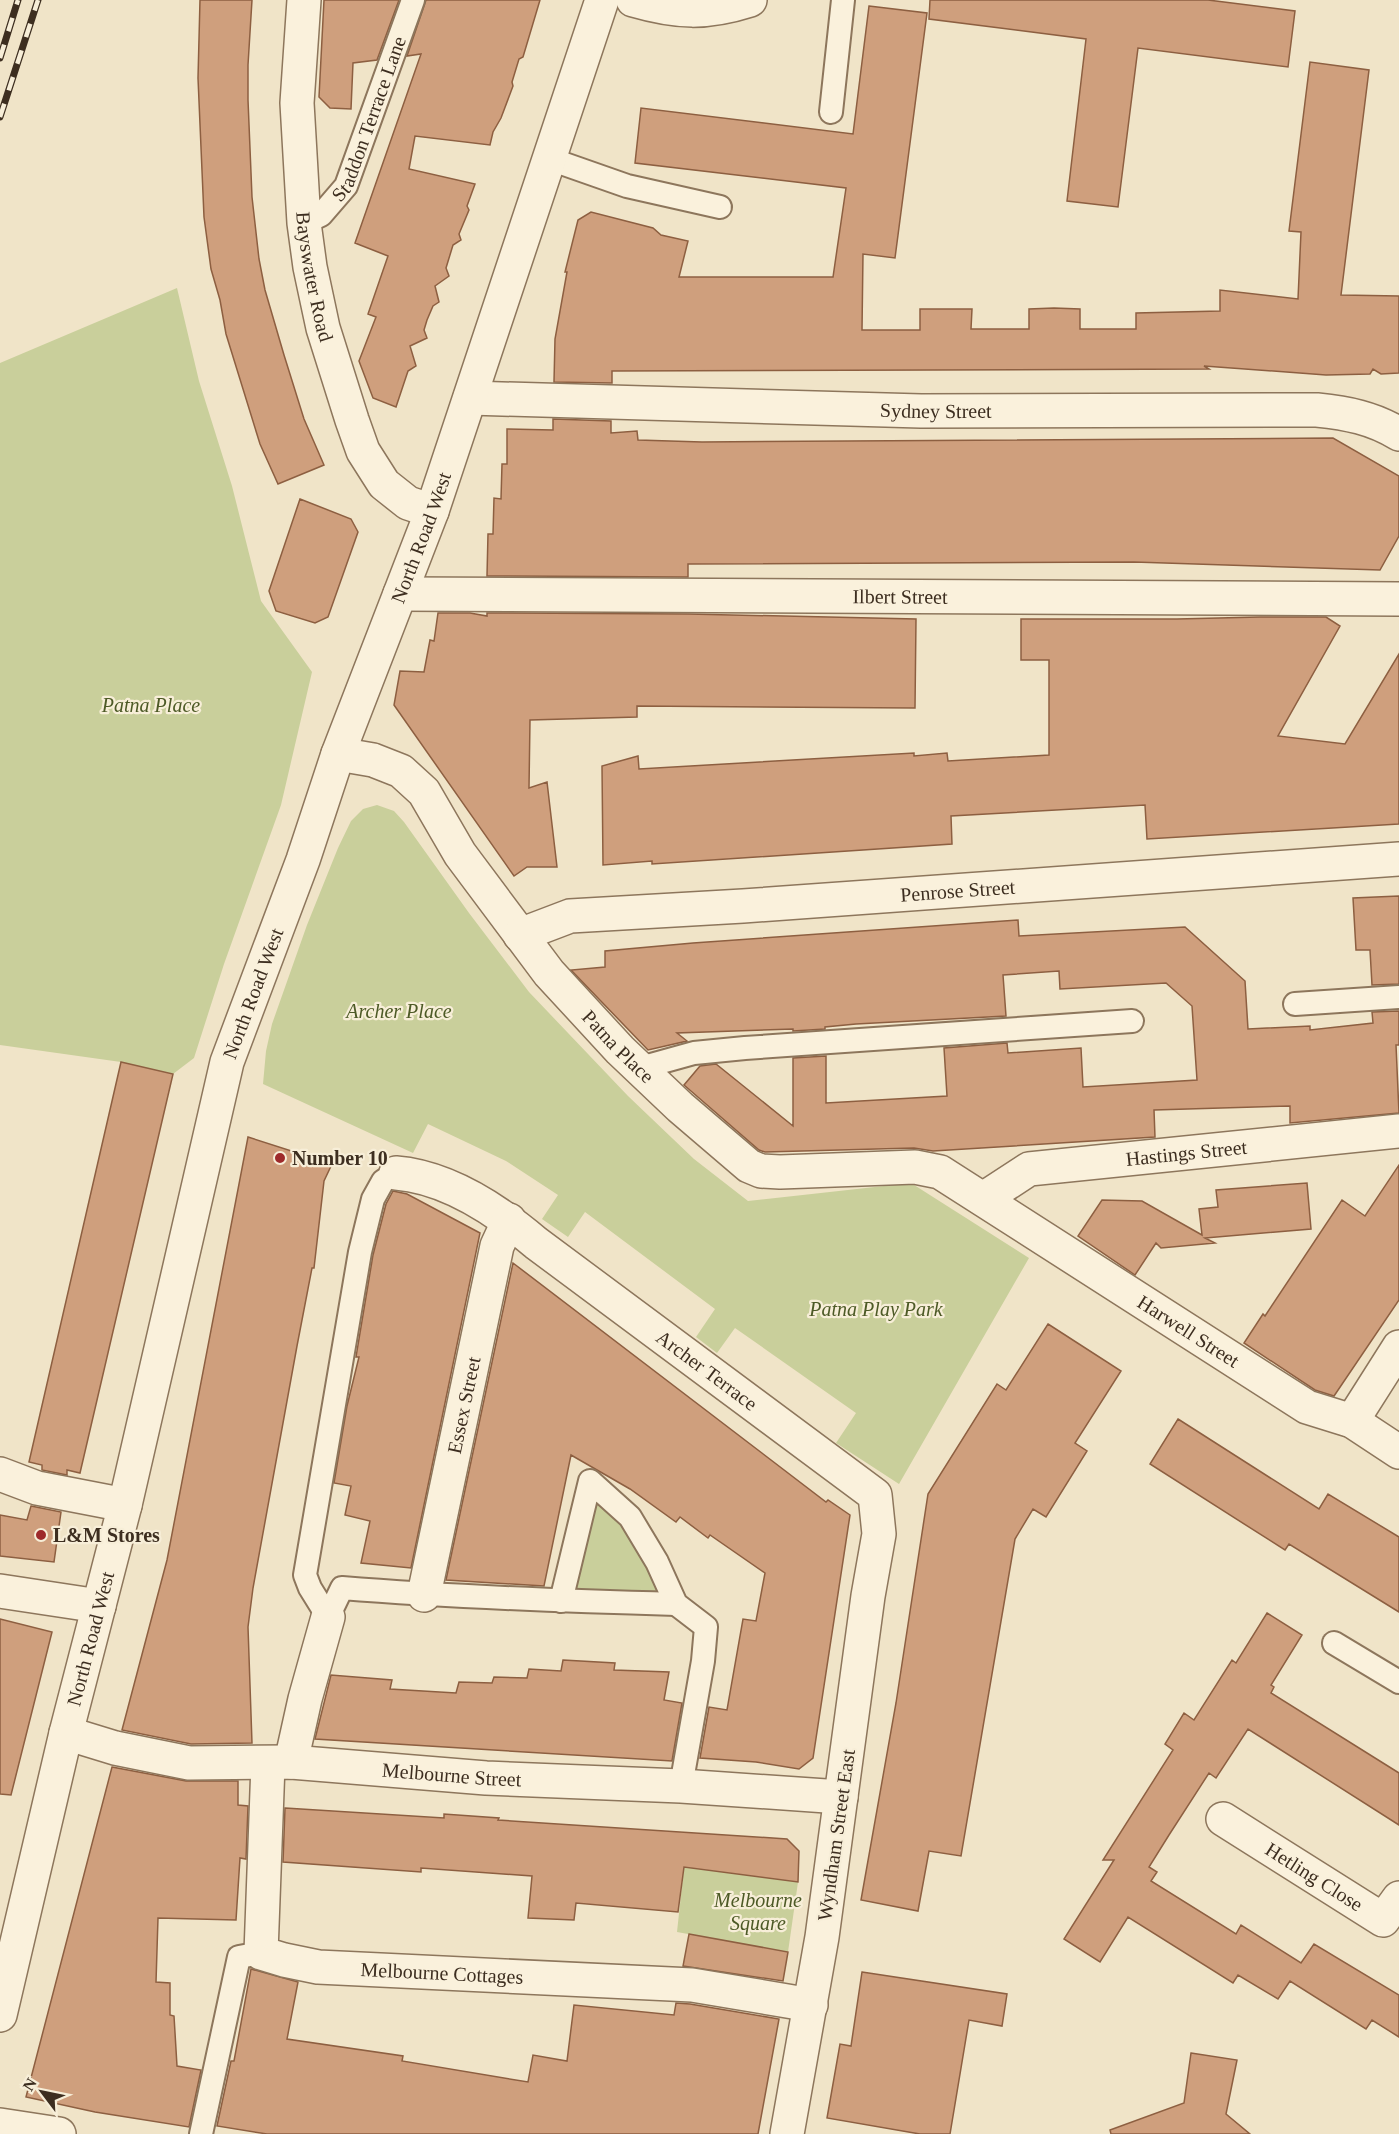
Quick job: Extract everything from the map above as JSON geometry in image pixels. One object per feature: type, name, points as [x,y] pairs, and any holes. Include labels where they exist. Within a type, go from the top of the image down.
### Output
[{"type":"street","name":"Bayswater Road","points":[[304,0],[297,103],[304,223],[310,267],[323,328],[363,451],[384,484],[408,503],[432,511]]},
{"type":"street","name":"North Road West","points":[[0,2015],[66,1733],[125,1505],[226,1062],[303,860],[338,754],[432,511],[602,0]]},
{"type":"street","points":[[633,0],[653,6],[687,11],[725,8],[750,0]]},
{"type":"street","name":"Sydney Street","points":[[470,398],[921,411],[1317,410],[1349,413],[1399,434]]},
{"type":"street","name":"Ilbert Street","points":[[400,594],[1399,599]]},
{"type":"street","name":"Patna Place","points":[[338,754],[373,760],[401,771],[424,792],[460,854],[549,974],[620,1050],[680,1107],[749,1166],[780,1172],[915,1167],[940,1172],[983,1199]]},
{"type":"street","name":"Penrose Street","points":[[520,935],[570,916],[790,903],[1399,859]]},
{"type":"street","name":"Hastings Street","points":[[983,1199],[1029,1169],[1399,1131]]},
{"type":"street","points":[[396,1173],[428,1179],[447,1186],[488,1206],[509,1220]]},
{"type":"street","name":"Harwell Street","points":[[983,1199],[1307,1407],[1352,1421],[1399,1452]]},
{"type":"street","name":"Archer Terrace","points":[[509,1220],[555,1257],[875,1495],[879,1534]]},
{"type":"street","name":"Essex Street","points":[[424,1594],[497,1246],[509,1220]]},
{"type":"street","points":[[1352,1421],[1399,1347]]},
{"type":"street","points":[[0,1474],[37,1488],[125,1505]]},
{"type":"street","name":"Wyndham Street East","points":[[787,2134],[811,2005],[842,1797],[868,1596],[879,1534]]},
{"type":"street","points":[[0,1591],[99,1606]]},
{"type":"street","points":[[261,1953],[280,1763],[305,1699],[328,1617]]},
{"type":"street","name":"Melbourne Street","points":[[66,1733],[115,1748],[189,1763],[280,1763],[486,1778],[681,1786],[842,1797]]},
{"type":"street","name":"Hetling Close","points":[[1223,1819],[1383,1920],[1399,1898]]},
{"type":"street","name":"Melbourne Cottages","points":[[261,1953],[318,1967],[591,1979],[692,1986],[811,2005]]},
{"type":"street","points":[[0,2125],[59,2134]]},
{"type":"lane","name":"Staddon Terrace Lane","points":[[304,223],[321,215],[346,186],[413,0]]},
{"type":"lane","points":[[831,112],[843,0]]},
{"type":"lane","points":[[550,159],[627,186],[720,207]]},
{"type":"lane","points":[[1295,1004],[1399,997]]},
{"type":"lane","points":[[640,1068],[694,1053],[745,1048],[1132,1021]]},
{"type":"lane","points":[[328,1617],[310,1588],[305,1575],[360,1252],[372,1199],[383,1181],[396,1173]]},
{"type":"lane","points":[[561,1601],[590,1481],[630,1517],[657,1562],[676,1604],[706,1627],[703,1661],[681,1786]]},
{"type":"lane","points":[[328,1617],[342,1588],[561,1601],[676,1604]]},
{"type":"lane","points":[[1334,1643],[1399,1683]]},
{"type":"lane","points":[[201,2134],[239,1957],[261,1953]]},
{"type":"green space","name":"Patna Place","points":[[177,288],[199,381],[232,486],[261,601],[312,672],[281,805],[224,964],[194,1058],[173,1074],[121,1062],[0,1045],[0,363]]},
{"type":"green space","name":"Archer Place","points":[[377,805],[394,811],[404,822],[529,992],[628,1096],[694,1159],[748,1201],[911,1183],[1029,1258],[899,1484],[836,1443],[856,1413],[735,1328],[717,1353],[696,1337],[715,1309],[585,1212],[568,1237],[542,1219],[558,1195],[506,1161],[428,1124],[413,1153],[263,1084],[266,1051],[272,1024],[307,925],[338,848],[351,821],[363,809]]},
{"type":"green space","points":[[595,1495],[620,1519],[661,1594],[572,1591]]},
{"type":"green space","name":"Melbourne Square","points":[[684,1867],[798,1882],[788,1952],[677,1932]]},
{"type":"building","points":[[200,0],[252,0],[248,100],[252,197],[259,259],[265,290],[304,419],[324,465],[278,484],[260,444],[226,334],[211,269],[204,217],[198,78]]},
{"type":"building","points":[[324,0],[399,0],[377,60],[353,63],[351,109],[330,108],[319,97]]},
{"type":"building","points":[[426,0],[540,0],[523,57],[519,59],[512,82],[513,86],[493,132],[490,145],[415,136],[409,169],[475,184],[467,206],[469,210],[459,234],[461,240],[453,245],[446,268],[449,276],[435,286],[439,302],[433,306],[427,320],[424,330],[427,338],[410,346],[416,366],[408,371],[396,407],[373,398],[359,361],[376,317],[368,314],[388,256],[355,243],[421,54],[407,56]]},
{"type":"building","points":[[930,0],[1208,0],[1295,11],[1288,67],[1138,48],[1118,207],[1067,201],[1086,39],[929,19]]},
{"type":"building","points":[[869,6],[927,13],[895,258],[863,254],[862,330],[920,330],[920,309],[972,309],[971,329],[1029,329],[1029,309],[1054,308],[1080,309],[1080,329],[1136,329],[1136,313],[1220,311],[1220,290],[1298,299],[1301,232],[1289,231],[1310,62],[1369,70],[1341,295],[1399,296],[1399,373],[1381,374],[1373,369],[1370,374],[1326,375],[1204,366],[1209,369],[612,371],[612,383],[554,382],[555,339],[567,272],[565,272],[578,220],[591,212],[653,228],[661,235],[688,241],[679,277],[833,277],[846,188],[635,163],[641,108],[853,134]]},
{"type":"building","points":[[553,419],[611,421],[611,433],[637,431],[638,440],[702,442],[1333,438],[1399,476],[1399,536],[1380,570],[1134,562],[688,564],[688,577],[487,576],[488,534],[493,534],[494,498],[501,499],[502,464],[507,464],[507,429],[553,430]]},
{"type":"building","points":[[300,499],[351,519],[358,532],[328,617],[315,623],[276,611],[269,591]]},
{"type":"building","points":[[438,613],[470,613],[487,616],[487,613],[688,614],[916,619],[915,708],[637,706],[637,717],[530,720],[529,788],[547,782],[557,867],[527,867],[514,876],[394,705],[400,671],[424,672],[430,640],[434,641]]},
{"type":"building","points":[[1326,617],[1340,626],[1278,736],[1345,744],[1399,654],[1399,824],[1147,839],[1145,805],[951,816],[952,844],[652,864],[652,861],[603,865],[602,766],[638,756],[639,769],[914,753],[914,756],[947,753],[948,761],[1049,755],[1049,660],[1021,660],[1021,619]]},
{"type":"building","points":[[1399,896],[1399,984],[1372,985],[1370,950],[1356,950],[1353,898]]},
{"type":"building","points":[[1018,920],[1019,936],[1185,927],[1245,981],[1248,1029],[1310,1026],[1310,1030],[1373,1023],[1372,1012],[1399,1011],[1399,1045],[1396,1045],[1399,1113],[1290,1123],[1290,1106],[1154,1110],[1155,1137],[933,1151],[914,1148],[765,1152],[759,1150],[684,1085],[700,1066],[716,1064],[793,1126],[793,1058],[826,1056],[826,1103],[947,1096],[944,1048],[1007,1043],[1008,1053],[1081,1048],[1083,1087],[1197,1080],[1192,1006],[1166,983],[1060,989],[1059,971],[1003,975],[1006,1016],[856,1024],[793,1031],[793,1029],[677,1033],[687,1041],[648,1050],[571,970],[605,967],[605,951]]},
{"type":"building","points":[[121,1062],[173,1074],[80,1473],[67,1470],[67,1475],[42,1470],[42,1465],[29,1462]]},
{"type":"building","points":[[248,1137],[332,1164],[324,1181],[314,1268],[312,1268],[297,1346],[253,1588],[248,1627],[252,1743],[191,1744],[122,1730],[167,1560]]},
{"type":"building","points":[[1399,1165],[1399,1300],[1334,1396],[1315,1390],[1244,1343],[1263,1314],[1265,1316],[1342,1200],[1365,1216]]},
{"type":"building","points":[[1307,1183],[1311,1229],[1205,1238],[1215,1243],[1161,1248],[1156,1243],[1135,1275],[1078,1236],[1102,1200],[1142,1201],[1202,1235],[1199,1209],[1218,1207],[1216,1190]]},
{"type":"building","points":[[393,1191],[407,1194],[480,1233],[411,1568],[361,1563],[370,1521],[345,1515],[351,1486],[334,1483],[347,1406],[359,1357],[356,1357],[373,1255],[386,1204]]},
{"type":"building","points":[[513,1263],[826,1502],[828,1500],[850,1515],[813,1758],[799,1769],[756,1762],[700,1758],[709,1707],[727,1710],[743,1619],[756,1621],[765,1573],[710,1535],[708,1538],[680,1517],[676,1522],[630,1489],[571,1455],[544,1586],[446,1580]]},
{"type":"building","points":[[1048,1324],[1121,1371],[1075,1443],[1087,1451],[1046,1517],[1033,1509],[1015,1539],[961,1856],[929,1851],[918,1911],[861,1900],[896,1703],[928,1494],[997,1384],[1006,1390]]},
{"type":"building","points":[[1178,1419],[1319,1509],[1328,1494],[1399,1537],[1399,1612],[1289,1544],[1285,1550],[1150,1464]]},
{"type":"building","name":"L&M Stores","points":[[31,1506],[61,1512],[54,1562],[0,1556],[0,1515],[27,1520]]},
{"type":"building","points":[[1267,1613],[1302,1635],[1271,1685],[1274,1687],[1271,1693],[1399,1773],[1399,1825],[1248,1729],[1216,1778],[1209,1773],[1169,1835],[1149,1867],[1157,1872],[1151,1881],[1236,1934],[1241,1925],[1301,1963],[1314,1944],[1399,1995],[1399,2037],[1372,2020],[1366,2029],[1290,1981],[1278,1999],[1238,1975],[1233,1983],[1128,1917],[1100,1962],[1064,1939],[1114,1860],[1103,1860],[1173,1750],[1165,1744],[1184,1713],[1194,1720],[1232,1660],[1236,1663]]},
{"type":"building","points":[[0,1619],[52,1632],[11,1795],[0,1794]]},
{"type":"building","points":[[563,1660],[615,1663],[614,1670],[669,1672],[664,1700],[682,1703],[672,1761],[315,1739],[331,1675],[392,1680],[390,1689],[456,1693],[459,1682],[492,1683],[494,1677],[527,1678],[529,1669],[561,1671]]},
{"type":"building","points":[[112,1767],[186,1781],[238,1781],[238,1805],[248,1806],[246,1859],[240,1858],[236,1920],[158,1918],[156,1982],[170,1983],[170,2015],[174,2016],[177,2066],[201,2070],[189,2127],[95,2112],[26,2097]]},
{"type":"building","points":[[285,1808],[444,1818],[444,1814],[499,1818],[498,1820],[787,1839],[799,1851],[798,1882],[684,1867],[678,1912],[576,1903],[574,1920],[528,1918],[532,1876],[421,1868],[421,1872],[283,1862]]},
{"type":"building","points":[[689,1934],[788,1952],[783,1981],[683,1966]]},
{"type":"building","points":[[251,1969],[298,1982],[287,2039],[403,2056],[402,2061],[528,2082],[533,2055],[567,2061],[574,2005],[674,2015],[676,2003],[779,2019],[758,2134],[267,2134],[217,2126],[231,2061],[234,2061]]},
{"type":"building","points":[[862,1972],[1007,1994],[1002,2026],[969,2020],[950,2134],[920,2134],[827,2118],[840,2044],[851,2046]]},
{"type":"building","points":[[1191,2053],[1237,2060],[1226,2114],[1250,2134],[1111,2134],[1110,2130],[1184,2103]]},
{"type":"railway","points":[[0,58],[18,0]]},
{"type":"railway","points":[[0,117],[38,0]]},
{"type":"place","name":"Number 10","points":[[280,1158]]},
{"type":"place","name":"L&M Stores","points":[[41,1535]]},
{"type":"park label","name":"Patna Play Park","points":[[876,1309]]}]
